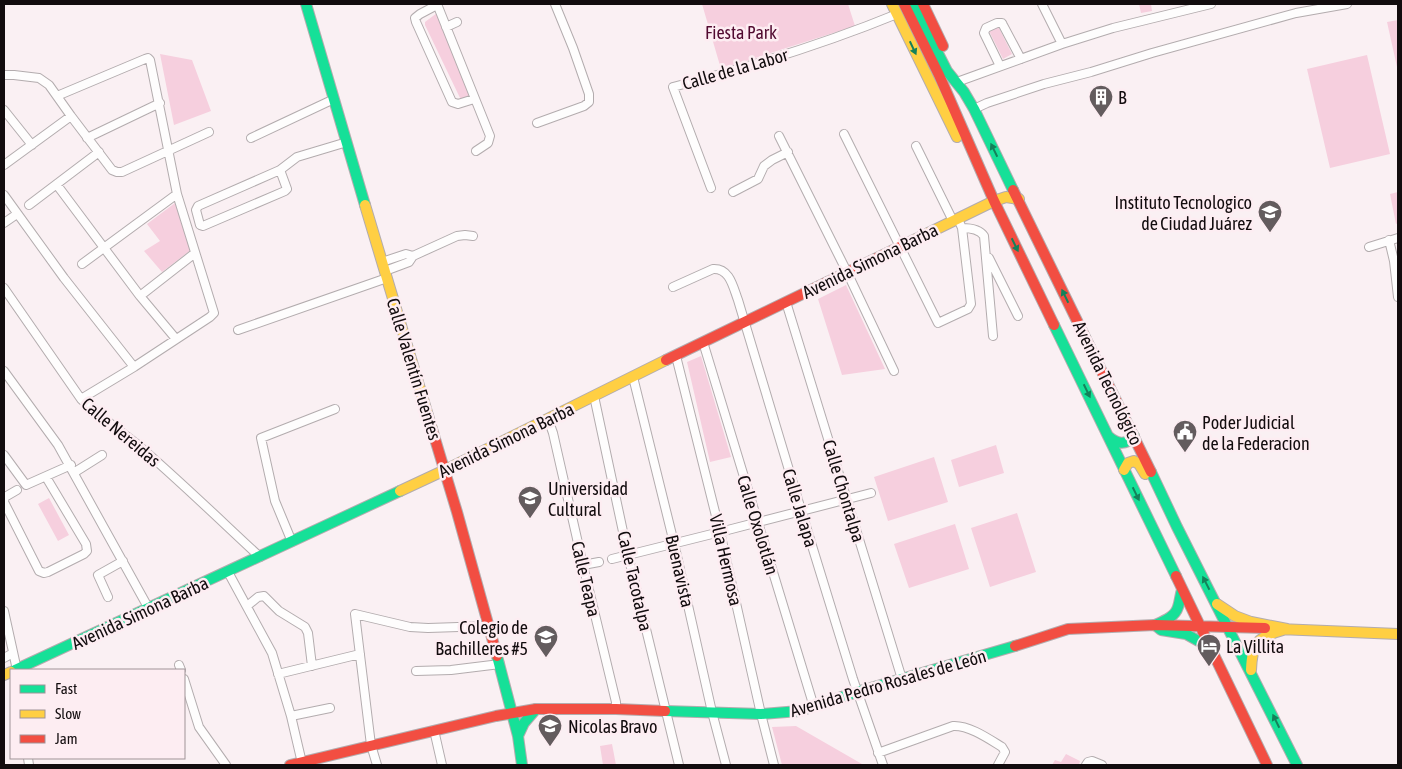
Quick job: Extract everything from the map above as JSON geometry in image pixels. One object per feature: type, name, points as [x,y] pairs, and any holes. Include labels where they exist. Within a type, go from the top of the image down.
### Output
[{"type":"main road","name":"Calle Valentín Fuentes","points":[[306,4],[445,470],[508,694],[522,765]]},
{"type":"main road","name":"Avenida Tecnológico","points":[[904,4],[943,73],[957,82],[974,109],[1185,542],[1297,765]]},
{"type":"main road","name":"Avenida Tecnológico","points":[[913,4],[943,73],[966,139],[994,201],[1267,765]]},
{"type":"main road","points":[[923,4],[954,71],[957,82]]},
{"type":"main road","points":[[895,9],[981,184],[994,201],[1008,196],[1018,199]]},
{"type":"main road","points":[[984,179],[989,182],[998,182],[1005,170]]},
{"type":"main road","name":"Avenida Simona Barba","points":[[17,669],[445,470],[900,246],[957,223],[994,201]]},
{"type":"main road","points":[[1107,435],[1120,444],[1128,442],[1134,436]]},
{"type":"main road","points":[[1124,470],[1128,464],[1134,461],[1142,467],[1171,526],[1185,542]]},
{"type":"main road","points":[[1182,590],[1176,612],[1171,617],[1155,625],[1161,630],[1186,634],[1211,648]]},
{"type":"main road","points":[[1216,604],[1235,616],[1251,622],[1287,629]]},
{"type":"main road","name":"Avenida Pedro Rosales de León","points":[[290,765],[371,744],[536,709],[790,713],[949,665],[986,656],[1068,629],[1155,625],[1398,634]]},
{"type":"main road","points":[[1251,672],[1252,656],[1257,642],[1269,633],[1287,629]]},
{"type":"main road","points":[[496,716],[511,723],[517,733],[536,709],[526,707],[508,694]]},
{"type":"street","points":[[474,99],[458,104],[452,102],[416,22],[415,18],[437,4],[490,138],[486,145],[476,151]]},
{"type":"street","points":[[537,123],[584,106],[589,100],[589,94],[582,74],[555,4]]},
{"type":"street","points":[[1042,4],[1062,44]]},
{"type":"street","points":[[957,82],[1062,44],[1113,28],[1192,6],[1211,4]]},
{"type":"street","points":[[974,109],[1044,84],[1152,53],[1296,14],[1347,4]]},
{"type":"street","name":"Calle de la Labor","points":[[711,188],[673,87],[740,70],[821,44],[895,9]]},
{"type":"street","points":[[446,27],[457,22]]},
{"type":"street","points":[[1000,66],[984,34],[986,28],[997,23],[1002,23],[1021,59]]},
{"type":"street","points":[[57,96],[148,58],[150,60],[177,194],[214,312],[210,317],[81,400]]},
{"type":"street","points":[[4,75],[35,77],[49,84],[98,152],[112,170],[117,172],[122,172],[209,132]]},
{"type":"street","points":[[251,138],[334,99]]},
{"type":"street","points":[[88,138],[160,103]]},
{"type":"street","points":[[4,110],[32,145]]},
{"type":"street","points":[[4,166],[71,116]]},
{"type":"street","points":[[844,134],[938,323],[968,309],[971,304],[957,223],[916,146]]},
{"type":"street","points":[[779,136],[894,371]]},
{"type":"street","points":[[280,170],[287,186],[285,191],[203,226],[200,225],[196,210],[198,206],[280,170],[297,157],[347,142]]},
{"type":"street","points":[[29,205],[98,152]]},
{"type":"street","points":[[733,192],[758,179],[764,166],[788,152]]},
{"type":"street","points":[[57,185],[140,296],[176,339]]},
{"type":"street","points":[[82,264],[177,194]]},
{"type":"street","points":[[4,196],[64,278],[134,367]]},
{"type":"street","points":[[4,223],[17,214]]},
{"type":"street","points":[[957,223],[983,233],[986,240],[993,336]]},
{"type":"street","points":[[238,330],[384,270],[406,254],[413,256],[457,236],[473,236]]},
{"type":"street","points":[[1369,247],[1398,238]]},
{"type":"street","points":[[1390,240],[1398,297]]},
{"type":"street","points":[[140,296],[195,253]]},
{"type":"street","points":[[987,254],[1018,316]]},
{"type":"street","name":"Calle Jalapa","points":[[673,287],[709,270],[719,269],[728,275],[857,692],[883,765]]},
{"type":"street","name":"Calle Nereidas","points":[[4,288],[81,400],[178,480],[260,557]]},
{"type":"street","name":"Calle Chontalpa","points":[[786,302],[902,679]]},
{"type":"street","name":"Calle Oxolotlán","points":[[703,342],[814,707]]},
{"type":"street","name":"Villa Hermosa","points":[[676,356],[720,532],[774,765]]},
{"type":"street","points":[[4,372],[58,444],[149,608]]},
{"type":"street","name":"Buenavista","points":[[633,377],[726,765]]},
{"type":"street","name":"Calle Tacotalpa","points":[[594,396],[628,555],[679,765]]},
{"type":"street","points":[[292,542],[275,501],[261,438],[335,409]]},
{"type":"street","name":"Calle Teapa","points":[[548,419],[553,433],[616,702],[616,709]]},
{"type":"street","points":[[4,455],[26,485],[73,469],[102,455]]},
{"type":"street","points":[[17,490],[5,497],[4,501],[38,569],[41,572],[48,572],[87,551],[86,544],[46,477]]},
{"type":"street","points":[[612,559],[801,510],[847,500],[871,492]]},
{"type":"street","points":[[108,597],[98,575],[124,561]]},
{"type":"street","points":[[583,565],[599,562]]},
{"type":"street","points":[[228,572],[267,643],[278,674],[302,763]]},
{"type":"street","points":[[247,606],[261,596],[264,596],[279,611],[305,627],[308,633],[312,666]]},
{"type":"street","points":[[4,611],[15,669]]},
{"type":"street","points":[[377,765],[371,744],[355,614],[410,627],[489,626]]},
{"type":"street","points":[[4,658],[13,653]]},
{"type":"street","points":[[278,674],[360,654]]},
{"type":"street","points":[[416,671],[451,670],[500,664]]},
{"type":"street","points":[[185,682],[199,727],[226,765]]},
{"type":"street","points":[[290,716],[330,708]]},
{"type":"street","points":[[878,753],[953,726],[959,726],[966,727],[1001,746],[1004,754],[998,765]]},
{"type":"street","points":[[434,730],[442,765]]},
{"type":"street","points":[[1087,764],[1092,761],[1102,765]]},
{"type":"green space","name":"Fiesta Park","points":[[702,4],[848,4],[855,26],[721,69]]},
{"type":"green space","points":[[1139,4],[1151,4],[1152,11],[1141,13]]},
{"type":"green space","points":[[437,13],[472,98],[461,100],[425,25],[425,22]]},
{"type":"green space","points":[[1398,20],[1398,67],[1397,67],[1387,22]]},
{"type":"green space","points":[[998,26],[1012,54],[1003,59],[989,31]]},
{"type":"green space","points":[[160,54],[192,60],[211,111],[174,125]]},
{"type":"green space","points":[[1367,55],[1390,154],[1330,168],[1307,69]]},
{"type":"green space","points":[[1398,192],[1398,223],[1396,224],[1390,194]]},
{"type":"green space","points":[[175,203],[191,250],[162,272],[144,251],[160,241],[147,224]]},
{"type":"green space","points":[[846,285],[885,369],[842,375],[818,299]]},
{"type":"green space","points":[[701,356],[731,457],[710,462],[687,362]]},
{"type":"green space","points":[[996,445],[1004,473],[959,487],[951,460]]},
{"type":"green space","points":[[934,457],[948,502],[888,521],[874,477]]},
{"type":"green space","points":[[49,498],[69,535],[58,541],[38,504]]},
{"type":"green space","points":[[1017,513],[1036,572],[990,587],[971,528]]},
{"type":"green space","points":[[955,524],[969,569],[909,588],[894,544]]},
{"type":"green space","points":[[796,726],[863,765],[782,765],[772,727]]},
{"type":"green space","points":[[612,744],[616,765],[603,765],[600,746]]},
{"type":"green space","points":[[1066,754],[1080,761],[1079,765],[1052,765],[1055,760],[1061,762]]},
{"type":"traffic: fast","points":[[306,4],[365,205]]},
{"type":"traffic: fast","points":[[913,4],[947,71],[964,92],[974,109],[1013,190]]},
{"type":"traffic: fast","points":[[1054,325],[1176,576]]},
{"type":"traffic: fast","points":[[1108,436],[1121,443],[1134,436]]},
{"type":"traffic: fast","points":[[1151,472],[1297,765]]},
{"type":"traffic: fast","points":[[17,669],[400,491]]},
{"type":"traffic: fast","points":[[1182,590],[1177,610],[1169,618],[1155,625],[1161,630],[1186,634],[1211,648]]},
{"type":"traffic: fast","points":[[665,711],[761,714],[799,711],[1015,646]]},
{"type":"traffic: fast","points":[[497,656],[518,736],[522,765]]},
{"type":"traffic: fast","points":[[518,736],[524,723],[536,709]]},
{"type":"traffic: slow","points":[[892,4],[957,137]]},
{"type":"traffic: slow","points":[[994,201],[1006,197],[1019,199]]},
{"type":"traffic: slow","points":[[910,242],[994,201]]},
{"type":"traffic: slow","points":[[365,205],[432,429]]},
{"type":"traffic: slow","points":[[400,491],[666,360]]},
{"type":"traffic: slow","points":[[1124,470],[1128,463],[1134,461],[1139,464],[1145,474]]},
{"type":"traffic: slow","points":[[1217,604],[1235,616],[1251,622],[1287,629]]},
{"type":"traffic: slow","points":[[1279,629],[1398,634]]},
{"type":"traffic: slow","points":[[1251,670],[1253,653],[1258,642],[1267,635],[1283,630]]},
{"type":"traffic: slow","points":[[4,675],[10,672]]},
{"type":"traffic: jam","points":[[904,4],[939,75],[994,201],[1054,325]]},
{"type":"traffic: jam","points":[[923,4],[943,46]]},
{"type":"traffic: jam","points":[[1013,190],[1151,472]]},
{"type":"traffic: jam","points":[[666,360],[910,242]]},
{"type":"traffic: jam","points":[[432,429],[497,656]]},
{"type":"traffic: jam","points":[[1176,576],[1267,765]]},
{"type":"traffic: jam","points":[[1015,646],[1068,629],[1155,625],[1265,628]]},
{"type":"traffic: jam","points":[[290,765],[496,716],[536,709],[665,711]]},
{"type":"place","name":"B","points":[[1101,118]]},
{"type":"place","name":"Instituto Tecnologico de Ciudad Juárez","points":[[1270,233]]},
{"type":"place","name":"Poder Judicial de la Federacion","points":[[1185,453]]},
{"type":"place","name":"Universidad Cultural","points":[[530,519]]},
{"type":"place","name":"Colegio de Bachilleres #5","points":[[546,658]]},
{"type":"place","name":"La Villita","points":[[1209,667]]},
{"type":"place","name":"Nicolas Bravo","points":[[550,747]]}]
